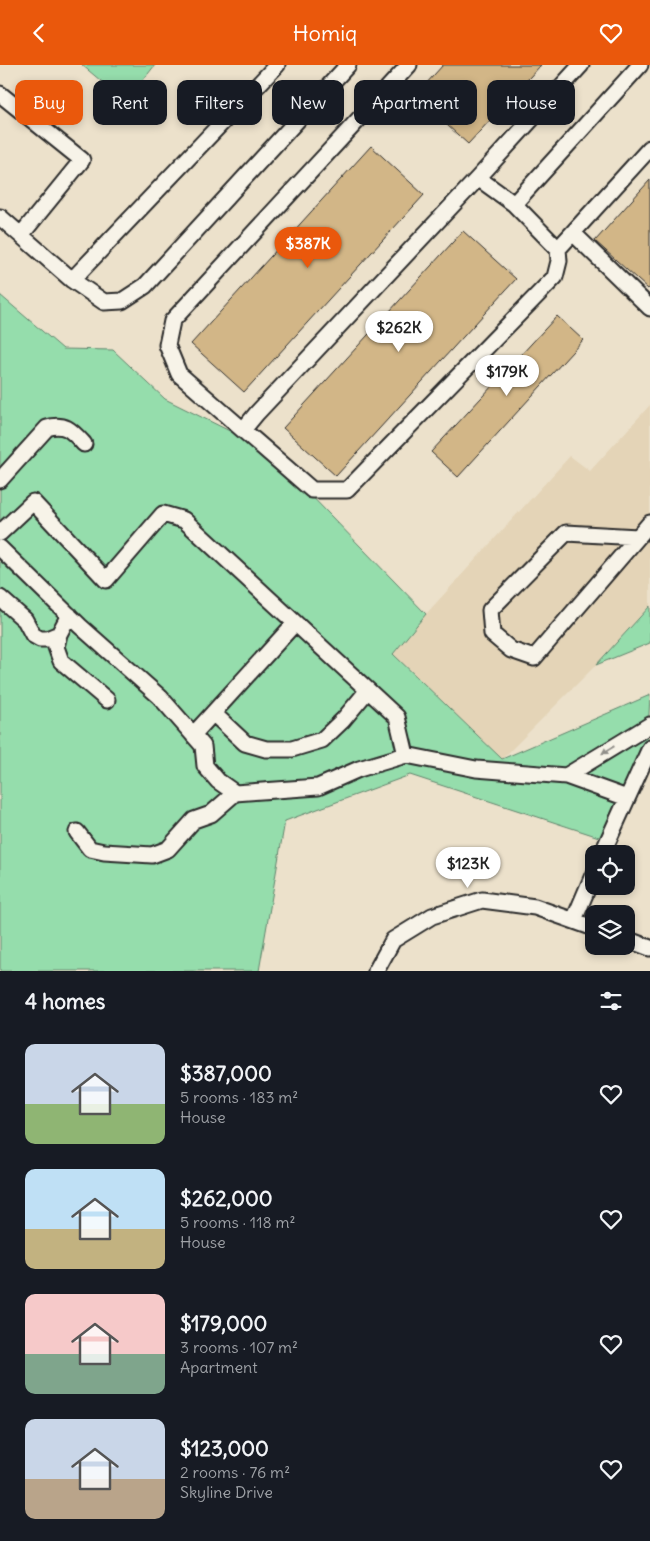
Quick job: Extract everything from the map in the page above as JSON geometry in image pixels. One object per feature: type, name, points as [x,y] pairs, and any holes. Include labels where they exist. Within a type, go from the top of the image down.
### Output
[{"type":"street","points":[[72,280],[277,65]]},
{"type":"street","points":[[0,217],[72,280],[104,302],[122,301],[145,286],[348,65]]},
{"type":"street","points":[[409,65],[172,321],[167,345],[179,374],[312,490],[347,490],[555,277],[559,261],[558,249],[514,203],[478,178]]},
{"type":"street","points":[[242,430],[581,65]]},
{"type":"street","points":[[514,203],[640,65]]},
{"type":"street","points":[[0,94],[82,160],[21,235]]},
{"type":"street","points":[[558,249],[650,148]]},
{"type":"street","points":[[573,233],[650,308]]},
{"type":"street","points":[[0,480],[47,428],[58,425],[66,427],[84,444]]},
{"type":"street","points":[[0,533],[33,502],[106,580],[163,514],[184,520],[397,717],[406,755]]},
{"type":"street","points":[[638,537],[566,533],[490,611],[492,634],[511,650],[534,658],[638,537],[650,523]]},
{"type":"street","points":[[0,548],[69,615],[160,697],[203,746],[205,766],[218,781],[235,793]]},
{"type":"street","points":[[0,598],[19,613],[33,635],[40,639],[47,639],[59,634]]},
{"type":"street","points":[[69,615],[59,634],[56,647],[61,661],[107,700]]},
{"type":"street","points":[[194,735],[295,623]]},
{"type":"street","points":[[213,713],[246,743],[266,749],[292,749],[322,740],[343,720],[368,690]]},
{"type":"street","points":[[566,776],[650,725]]},
{"type":"street","points":[[606,845],[650,748]]},
{"type":"street","points":[[77,832],[90,849],[104,852],[152,855],[168,849],[194,821],[211,814],[235,793],[318,787],[359,769],[406,755],[476,769],[566,776],[627,798]]},
{"type":"street","points":[[574,920],[585,894]]},
{"type":"street","points":[[376,971],[394,940],[432,916],[482,901],[535,907],[585,924]]},
{"type":"street","points":[[635,942],[650,948]]},
{"type":"shaded area","points":[[650,405],[650,606],[596,665],[502,759],[393,654],[426,614],[570,456],[590,471]]},
{"type":"green space","points":[[82,65],[155,65],[143,80],[100,80]]},
{"type":"green space","points":[[0,295],[63,349],[113,350],[165,399],[266,449],[426,614],[393,654],[502,759],[650,695],[647,753],[608,840],[410,775],[285,821],[259,971],[0,971]]},
{"type":"green space","points":[[650,606],[650,643],[596,665]]},
{"type":"building","points":[[443,65],[541,65],[527,80],[487,80],[487,123],[468,144],[447,125],[477,125],[477,80],[429,80]]},
{"type":"building","points":[[371,146],[424,195],[244,392],[191,344]]},
{"type":"building","points":[[650,180],[650,287],[648,289],[595,241]]},
{"type":"building","points":[[463,231],[516,279],[336,476],[283,428]]},
{"type":"building","points":[[557,316],[583,340],[458,477],[431,452]]}]
